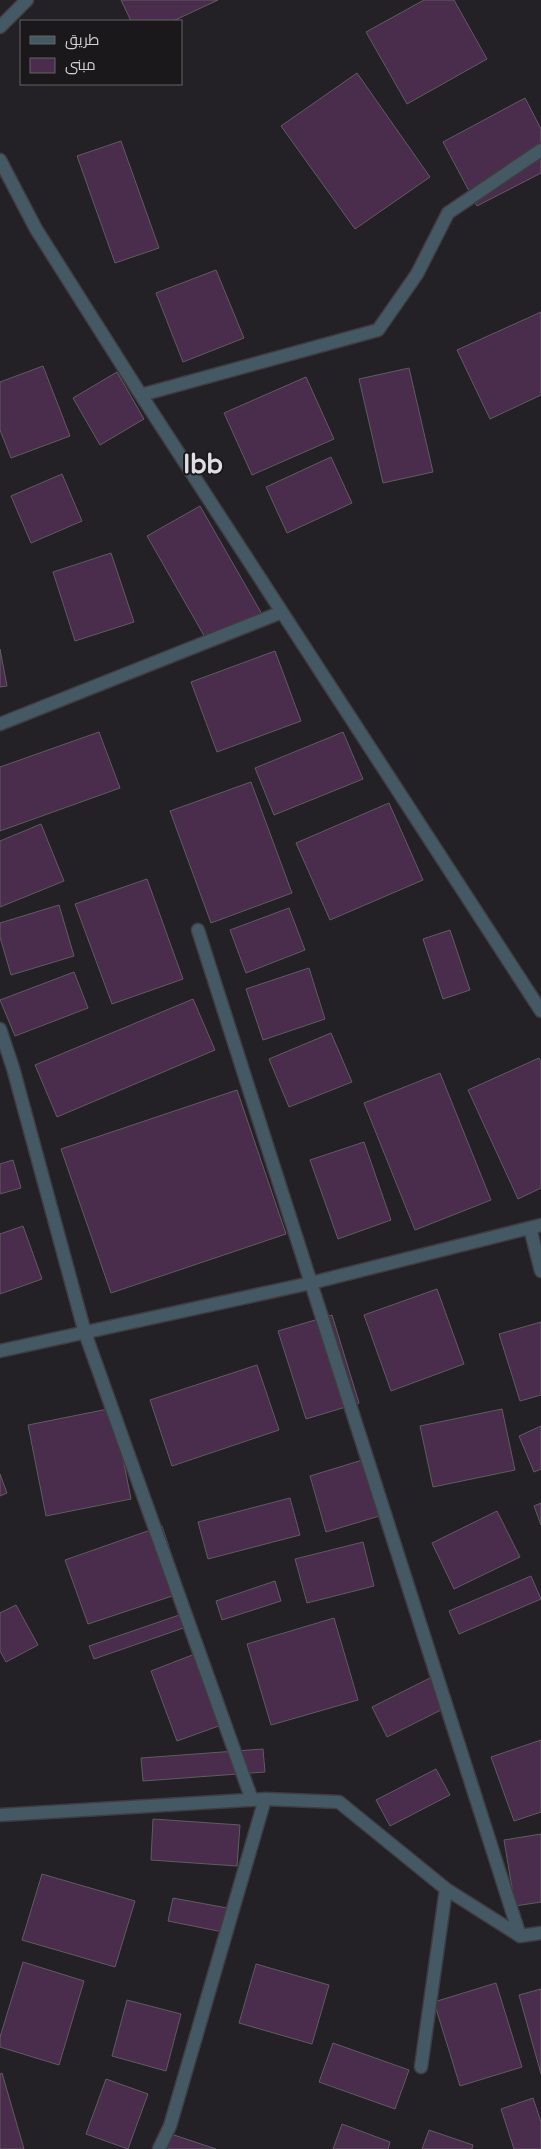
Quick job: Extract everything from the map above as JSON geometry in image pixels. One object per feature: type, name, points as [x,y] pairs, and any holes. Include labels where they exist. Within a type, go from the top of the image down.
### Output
[{"type":"street","points":[[0,27],[27,0]]},
{"type":"street","points":[[141,396],[378,330],[417,274],[448,213],[541,150]]},
{"type":"street","points":[[0,160],[36,229],[141,396],[541,1011]]},
{"type":"street","points":[[0,724],[282,612]]},
{"type":"street","points":[[198,930],[520,1936]]},
{"type":"street","points":[[0,1029],[13,1068],[85,1333],[252,1800]]},
{"type":"street","points":[[0,1351],[311,1282],[535,1226],[541,1271]]},
{"type":"street","points":[[0,1815],[265,1799],[339,1802],[446,1889],[520,1936],[541,1933]]},
{"type":"street","points":[[159,2149],[170,2126],[265,1799]]},
{"type":"street","points":[[421,2067],[446,1889]]},
{"type":"building","points":[[121,0],[218,0],[175,20],[131,20]]},
{"type":"building","points":[[424,0],[454,0],[487,59],[407,104],[366,32]]},
{"type":"building","points":[[357,73],[430,177],[355,229],[281,126]]},
{"type":"building","points":[[525,98],[541,129],[541,173],[477,206],[443,142]]},
{"type":"building","points":[[121,141],[159,248],[115,263],[77,156]]},
{"type":"building","points":[[216,270],[244,338],[183,362],[156,293]]},
{"type":"building","points":[[541,312],[541,395],[490,419],[457,350]]},
{"type":"building","points":[[43,366],[70,436],[11,458],[0,430],[0,382]]},
{"type":"building","points":[[409,368],[433,472],[383,483],[359,379]]},
{"type":"building","points":[[117,372],[144,419],[100,445],[73,398]]},
{"type":"building","points":[[306,377],[334,439],[252,475],[224,413]]},
{"type":"building","points":[[331,457],[352,503],[287,533],[266,487]]},
{"type":"building","points":[[62,474],[82,521],[31,543],[11,496]]},
{"type":"building","points":[[200,506],[263,616],[210,646],[147,536]]},
{"type":"building","points":[[111,553],[134,622],[75,641],[53,572]]},
{"type":"building","points":[[0,649],[7,686],[0,687]]},
{"type":"building","points":[[275,651],[301,721],[217,752],[191,682]]},
{"type":"building","points":[[99,732],[120,788],[0,831],[0,767]]},
{"type":"building","points":[[343,732],[363,779],[274,815],[255,768]]},
{"type":"building","points":[[251,782],[292,893],[211,923],[170,811]]},
{"type":"building","points":[[389,803],[423,880],[330,920],[296,843]]},
{"type":"building","points":[[41,824],[64,881],[0,907],[0,841]]},
{"type":"building","points":[[147,879],[183,979],[112,1004],[75,904]]},
{"type":"building","points":[[59,905],[74,956],[11,975],[0,937],[0,923]]},
{"type":"building","points":[[289,908],[305,950],[246,973],[230,930]]},
{"type":"building","points":[[450,930],[470,990],[443,999],[423,939]]},
{"type":"building","points":[[309,968],[325,1019],[263,1040],[246,989]]},
{"type":"building","points":[[74,972],[88,1008],[15,1036],[0,1000]]},
{"type":"building","points":[[193,999],[215,1050],[57,1117],[35,1065]]},
{"type":"building","points":[[331,1033],[352,1082],[289,1107],[269,1059]]},
{"type":"building","points":[[539,1058],[541,1062],[541,1188],[518,1199],[468,1090]]},
{"type":"building","points":[[440,1073],[491,1200],[415,1230],[364,1103]]},
{"type":"building","points":[[237,1090],[286,1234],[111,1293],[61,1149]]},
{"type":"building","points":[[364,1142],[391,1220],[338,1239],[310,1160]]},
{"type":"building","points":[[13,1160],[21,1188],[0,1194],[0,1164]]},
{"type":"building","points":[[23,1226],[42,1279],[0,1294],[0,1234]]},
{"type":"building","points":[[437,1289],[464,1364],[391,1391],[364,1315]]},
{"type":"building","points":[[332,1315],[359,1403],[306,1419],[278,1331]]},
{"type":"building","points":[[541,1322],[541,1395],[520,1401],[499,1334]]},
{"type":"building","points":[[257,1365],[279,1430],[172,1466],[150,1400]]},
{"type":"building","points":[[113,1408],[131,1499],[46,1516],[28,1425]]},
{"type":"building","points":[[502,1409],[515,1470],[433,1487],[420,1426]]},
{"type":"building","points":[[541,1426],[541,1469],[534,1472],[519,1436]]},
{"type":"building","points":[[369,1458],[386,1514],[326,1532],[310,1476]]},
{"type":"building","points":[[0,1474],[7,1493],[0,1496]]},
{"type":"building","points":[[290,1498],[300,1535],[208,1559],[198,1522]]},
{"type":"building","points":[[541,1503],[541,1525],[534,1506]]},
{"type":"building","points":[[497,1511],[520,1557],[454,1589],[432,1543]]},
{"type":"building","points":[[162,1526],[184,1592],[88,1624],[65,1560]]},
{"type":"building","points":[[363,1542],[374,1586],[307,1603],[295,1559]]},
{"type":"building","points":[[531,1576],[541,1599],[459,1634],[449,1611]]},
{"type":"building","points":[[275,1581],[281,1601],[222,1620],[216,1601]]},
{"type":"building","points":[[16,1605],[38,1645],[6,1662],[0,1651],[0,1613]]},
{"type":"building","points":[[188,1612],[192,1625],[94,1659],[89,1646]]},
{"type":"building","points":[[334,1618],[358,1700],[271,1725],[247,1644]]},
{"type":"building","points":[[200,1652],[227,1723],[177,1741],[151,1671]]},
{"type":"building","points":[[434,1676],[449,1706],[387,1737],[372,1707]]},
{"type":"building","points":[[541,1740],[541,1812],[514,1821],[491,1757]]},
{"type":"building","points":[[263,1749],[265,1772],[143,1781],[141,1758]]},
{"type":"building","points":[[436,1769],[450,1795],[390,1826],[376,1800]]},
{"type":"building","points":[[153,1819],[240,1825],[237,1866],[151,1860]]},
{"type":"building","points":[[541,1834],[541,1902],[515,1906],[504,1840]]},
{"type":"building","points":[[42,1874],[135,1901],[115,1967],[22,1940]]},
{"type":"building","points":[[173,1898],[238,1910],[233,1934],[168,1921]]},
{"type":"building","points":[[23,1962],[84,1981],[59,2065],[0,2047],[0,2037]]},
{"type":"building","points":[[256,1964],[329,1985],[312,2044],[239,2023]]},
{"type":"building","points":[[496,1983],[522,2067],[460,2086],[434,2002]]},
{"type":"building","points":[[541,1989],[541,2074],[519,1995]]},
{"type":"building","points":[[127,2000],[181,2014],[166,2071],[112,2056]]},
{"type":"building","points":[[333,2043],[409,2070],[395,2109],[319,2082]]},
{"type":"building","points":[[2,2073],[24,2149],[0,2149],[0,2074]]},
{"type":"building","points":[[106,2079],[148,2094],[128,2149],[86,2134]]},
{"type":"building","points":[[533,2098],[541,2122],[541,2149],[514,2149],[501,2109]]},
{"type":"building","points":[[342,2124],[390,2142],[388,2149],[333,2149]]},
{"type":"building","points":[[429,2130],[473,2145],[472,2149],[422,2149]]},
{"type":"building","points":[[162,2131],[216,2149],[156,2149]]},
{"type":"district","name":"Ibb","points":[[203,464]]}]
